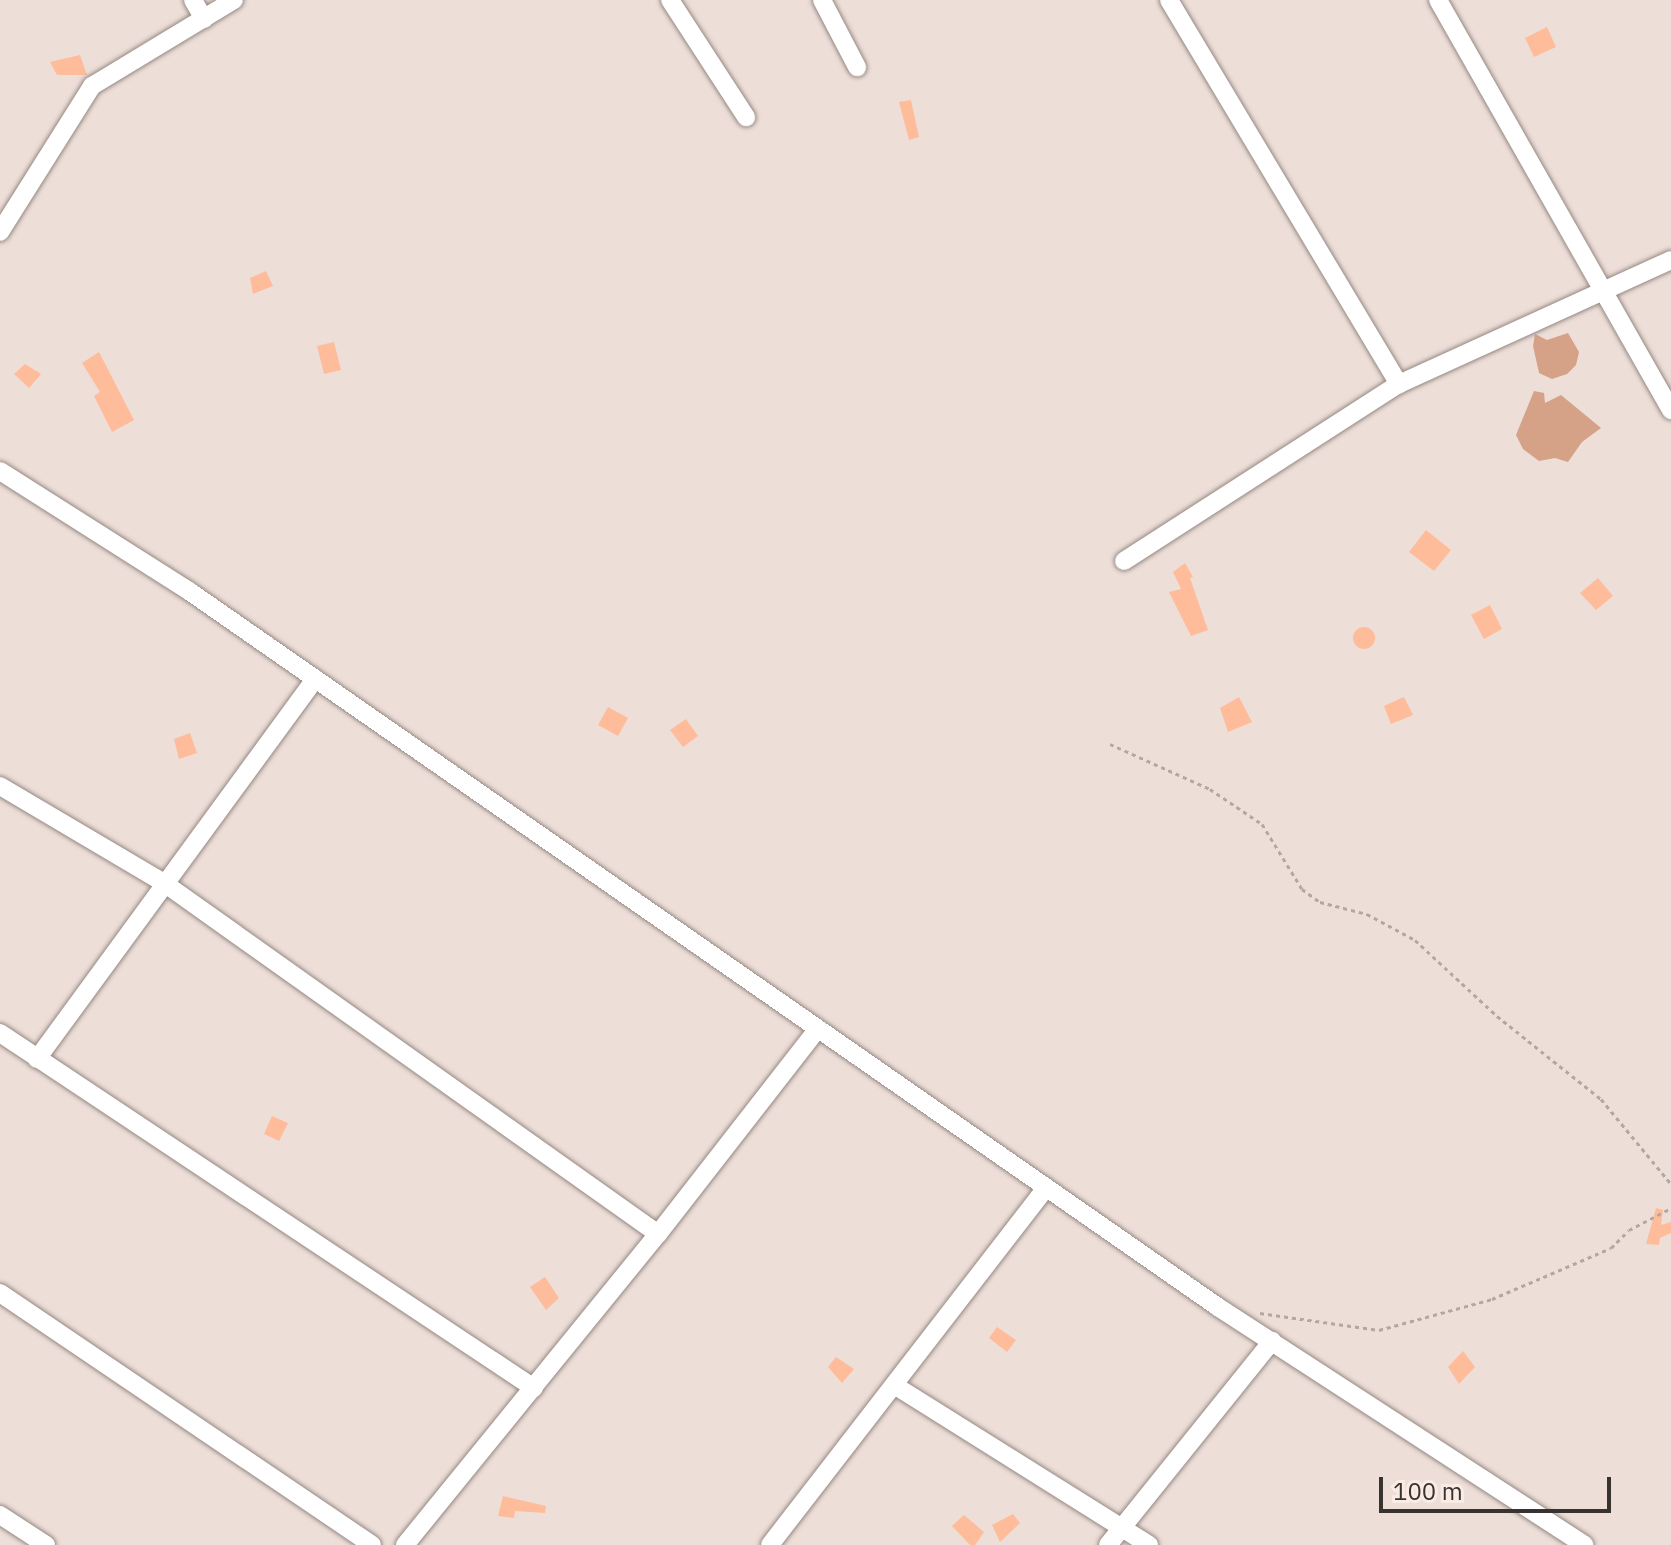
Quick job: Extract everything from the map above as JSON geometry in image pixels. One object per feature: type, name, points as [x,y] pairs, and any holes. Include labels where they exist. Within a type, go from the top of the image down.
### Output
[{"type":"street","points":[[193,0],[204,19]]},
{"type":"street","points":[[0,232],[92,86],[234,0]]},
{"type":"street","points":[[670,0],[746,117]]},
{"type":"street","points":[[822,0],[857,67]]},
{"type":"street","points":[[1169,0],[1399,384]]},
{"type":"street","points":[[1438,0],[1671,410]]},
{"type":"street","points":[[1124,561],[1399,384],[1603,288],[1671,260]]},
{"type":"street","points":[[0,471],[189,591],[1045,1189],[1584,1545]]},
{"type":"street","points":[[37,1059],[315,679]]},
{"type":"street","points":[[0,786],[164,883],[658,1234]]},
{"type":"street","points":[[405,1545],[658,1234],[817,1030]]},
{"type":"street","points":[[0,1033],[534,1388]]},
{"type":"street","points":[[770,1545],[1045,1189]]},
{"type":"street","points":[[0,1293],[372,1545]]},
{"type":"street","points":[[1108,1545],[1272,1341]]},
{"type":"street","points":[[894,1385],[1149,1545]]},
{"type":"street","points":[[0,1515],[46,1545]]},
{"type":"path","points":[[1110,744],[1210,789],[1262,824],[1302,889],[1320,902],[1367,914],[1415,940],[1497,1016],[1601,1099],[1671,1184]]},
{"type":"path","points":[[1247,1311],[1379,1330],[1492,1299],[1611,1248],[1629,1230],[1671,1208]]},
{"type":"shaded area","points":[[1568,333],[1579,352],[1576,365],[1567,374],[1552,379],[1539,373],[1533,346],[1535,334],[1547,340]]},
{"type":"shaded area","points":[[1534,391],[1544,393],[1545,403],[1561,395],[1601,428],[1582,442],[1568,462],[1555,458],[1539,461],[1523,449],[1516,435]]},
{"type":"building","points":[[1547,27],[1556,47],[1534,57],[1525,38]]},
{"type":"building","points":[[80,55],[87,75],[57,75],[50,62]]},
{"type":"building","points":[[911,100],[919,137],[909,140],[899,102]]},
{"type":"building","points":[[266,271],[273,286],[253,294],[250,278]]},
{"type":"building","points":[[334,342],[341,370],[324,374],[317,346]]},
{"type":"building","points":[[99,352],[134,420],[112,432],[94,396],[100,392],[82,363]]},
{"type":"building","points":[[25,364],[41,374],[29,388],[14,374]]},
{"type":"building","points":[[1426,530],[1451,550],[1434,571],[1409,552]]},
{"type":"building","points":[[1185,563],[1193,577],[1190,578],[1208,630],[1191,636],[1169,592],[1181,589],[1173,572]]},
{"type":"building","points":[[1598,578],[1613,596],[1596,610],[1580,593]]},
{"type":"building","points":[[1490,605],[1502,629],[1484,639],[1471,615]]},
{"type":"building","points":[[1364,627],[1375,638],[1364,649],[1353,638]]},
{"type":"building","points":[[1239,697],[1252,722],[1228,732],[1220,708]]},
{"type":"building","points":[[1404,697],[1413,715],[1391,724],[1384,706]]},
{"type":"building","points":[[608,707],[628,718],[618,736],[598,725]]},
{"type":"building","points":[[686,719],[698,736],[683,747],[670,730]]},
{"type":"building","points":[[190,733],[197,753],[179,759],[174,739]]},
{"type":"building","points":[[272,1116],[288,1123],[279,1141],[264,1134]]},
{"type":"building","points":[[1656,1208],[1663,1210],[1661,1225],[1671,1222],[1671,1233],[1660,1238],[1659,1245],[1646,1244]]},
{"type":"building","points":[[545,1277],[559,1298],[546,1310],[530,1287]]},
{"type":"building","points":[[997,1327],[1016,1340],[1007,1352],[989,1338]]},
{"type":"building","points":[[1463,1351],[1475,1367],[1459,1384],[1448,1367]]},
{"type":"building","points":[[836,1357],[854,1369],[842,1383],[828,1367]]},
{"type":"building","points":[[503,1496],[546,1506],[545,1513],[515,1511],[514,1518],[498,1516]]},
{"type":"building","points":[[1013,1514],[1020,1523],[1000,1542],[992,1525]]},
{"type":"building","points":[[964,1515],[984,1532],[975,1545],[970,1545],[952,1526]]}]
